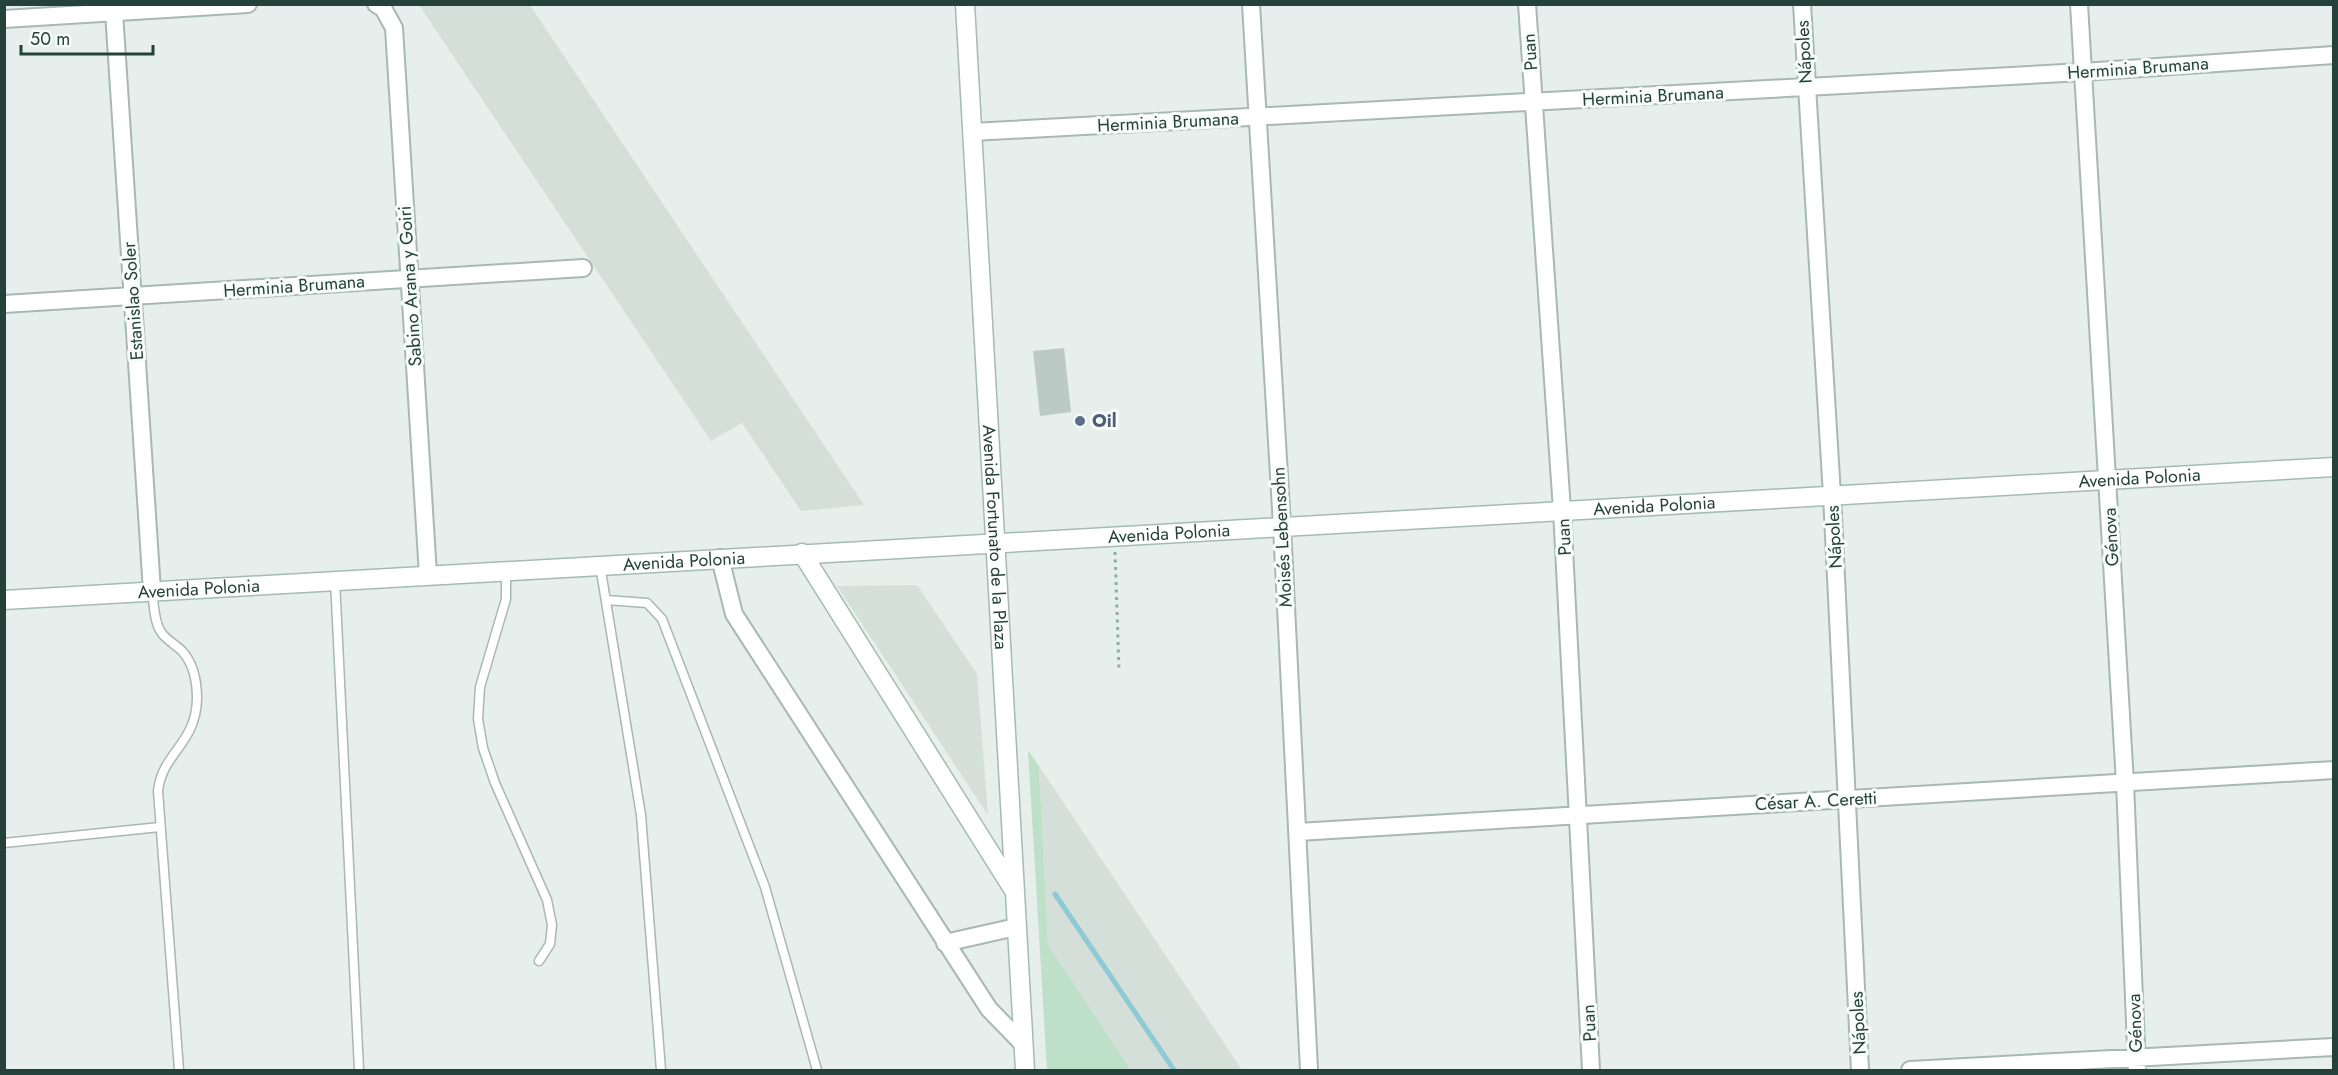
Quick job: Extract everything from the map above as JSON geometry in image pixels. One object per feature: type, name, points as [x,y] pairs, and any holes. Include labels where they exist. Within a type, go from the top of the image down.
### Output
[{"type":"main road","name":"Avenida Fortunato de la Plaza","points":[[965,4],[1024,1071]]},
{"type":"main road","name":"Avenida Polonia","points":[[4,600],[1282,525],[2334,467]]},
{"type":"main road","points":[[802,553],[1014,891]]},
{"type":"street","points":[[4,19],[248,4]]},
{"type":"street","name":"Sabino Arana y Goiri","points":[[376,4],[383,8],[394,28],[428,575]]},
{"type":"street","name":"Moisés Lebensohn","points":[[1251,4],[1282,525],[1309,1071]]},
{"type":"street","name":"Puan","points":[[1527,4],[1562,510],[1591,1071]]},
{"type":"street","name":"Nápoles","points":[[1802,4],[1832,495],[1860,1071]]},
{"type":"street","name":"Génova","points":[[2079,4],[2125,783],[2137,1064]]},
{"type":"street","name":"Estanislao Soler","points":[[114,12],[152,591]]},
{"type":"street","name":"Herminia Brumana","points":[[972,132],[2083,72],[2334,55]]},
{"type":"street","name":"Herminia Brumana","points":[[4,304],[583,268]]},
{"type":"street","points":[[720,558],[734,614],[989,1009],[1023,1044]]},
{"type":"street","name":"César A. Ceretti","points":[[1298,832],[2334,770]]},
{"type":"street","points":[[945,943],[1016,927]]},
{"type":"street","points":[[1910,1071],[2137,1064],[2334,1047]]},
{"type":"lane","points":[[600,565],[641,815],[662,1071]]},
{"type":"lane","points":[[506,570],[506,599],[480,687],[478,719],[483,748],[495,783],[547,900],[552,925],[550,944],[539,961]]},
{"type":"lane","points":[[335,580],[359,1071]]},
{"type":"lane","points":[[152,591],[160,631],[183,652],[193,668],[197,699],[193,724],[183,745],[160,775],[160,827],[179,1071]]},
{"type":"lane","points":[[606,600],[647,603],[662,619],[765,886],[817,1071]]},
{"type":"lane","points":[[4,843],[160,827]]},
{"type":"path","points":[[1114,535],[1119,670]]},
{"type":"shaded area","points":[[419,5],[530,5],[864,505],[801,511],[742,423],[711,441]]},
{"type":"shaded area","points":[[917,585],[977,674],[988,815],[837,586]]},
{"type":"shaded area","points":[[1039,766],[1242,1070],[1131,1070],[1048,945]]},
{"type":"green space","points":[[1028,750],[1039,766],[1048,945],[1131,1070],[1047,1070]]},
{"type":"building","points":[[1064,348],[1071,412],[1040,416],[1033,351]]},
{"type":"waterway","points":[[1055,894],[1174,1070]]},
{"type":"place","name":"Oil","points":[[1080,421]]}]
